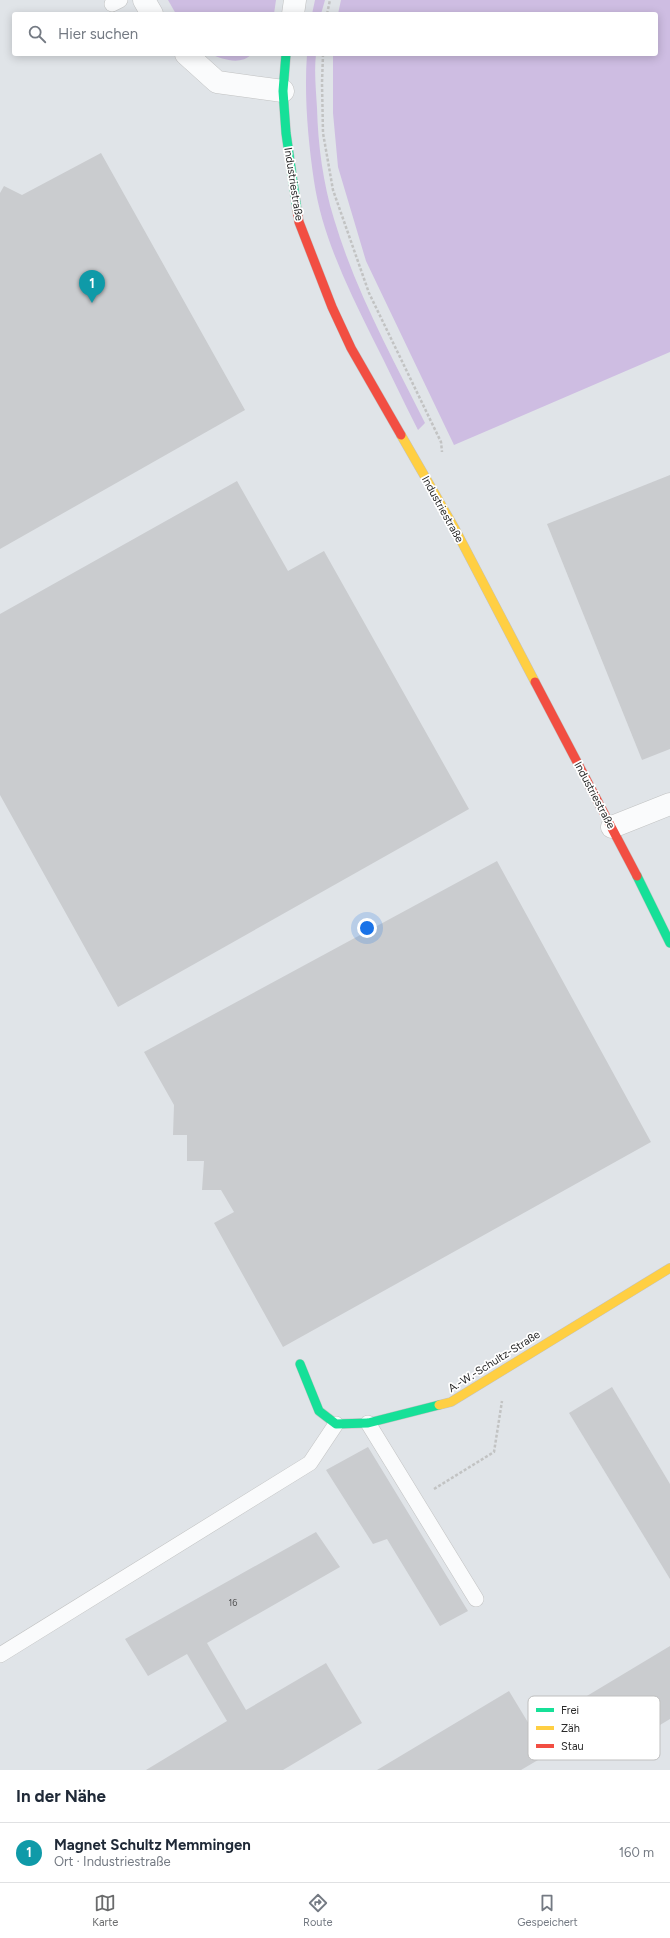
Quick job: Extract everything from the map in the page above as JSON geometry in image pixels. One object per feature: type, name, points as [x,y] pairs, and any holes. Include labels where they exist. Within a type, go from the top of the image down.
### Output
[{"type":"street","points":[[144,0],[151,12]]},
{"type":"street","points":[[293,12],[296,0]]},
{"type":"street","points":[[188,56],[217,82],[282,91]]},
{"type":"street","name":"Industriestraße","points":[[286,56],[282,91],[286,133],[299,222],[332,307],[351,348],[455,529],[612,827],[670,944]]},
{"type":"street","points":[[612,827],[670,804]]},
{"type":"street","name":"A.-W.-Schultz-Straße","points":[[336,1424],[368,1423],[451,1402],[670,1268]]},
{"type":"street","points":[[300,1364],[319,1411],[336,1424]]},
{"type":"lane","points":[[368,1423],[476,1599]]},
{"type":"lane","points":[[0,1655],[310,1463],[336,1424]]},
{"type":"path","points":[[327,12],[330,0]]},
{"type":"path","points":[[323,56],[323,133],[333,190],[369,293],[441,442]]},
{"type":"path","points":[[415,1500],[494,1452],[503,1395]]},
{"type":"shaded area","points":[[168,0],[276,0],[274,12],[175,12]]},
{"type":"shaded area","points":[[315,0],[325,0],[322,12],[312,12]]},
{"type":"shaded area","points":[[341,0],[670,0],[670,352],[454,445],[366,261],[338,167],[333,113],[333,56],[658,56],[658,12],[338,12]]},
{"type":"shaded area","points":[[216,56],[250,56],[237,61]]},
{"type":"shaded area","points":[[307,56],[316,56],[315,81],[320,150],[324,178],[334,219],[352,272],[363,297],[425,423],[418,430],[345,281],[323,222],[314,181],[308,134]]},
{"type":"building","points":[[101,153],[245,410],[0,549],[0,193],[4,186],[22,195]]},
{"type":"building","points":[[670,475],[670,749],[642,760],[547,524]]},
{"type":"building","points":[[237,481],[288,571],[324,551],[469,809],[118,1007],[0,795],[0,614]]},
{"type":"building","points":[[497,861],[651,1142],[283,1347],[214,1223],[234,1212],[221,1190],[202,1190],[204,1161],[187,1161],[187,1135],[173,1135],[174,1105],[144,1052]]},
{"type":"building","points":[[612,1387],[670,1484],[670,1579],[569,1413]]},
{"type":"building","points":[[368,1447],[468,1611],[440,1626],[387,1539],[373,1544],[326,1470]]},
{"type":"building","points":[[316,1532],[340,1567],[207,1643],[246,1710],[326,1663],[362,1723],[283,1770],[146,1770],[227,1721],[187,1654],[148,1676],[125,1639]]},
{"type":"building","points":[[670,1646],[670,1719],[660,1725],[660,1696],[587,1696]]},
{"type":"building","points":[[509,1691],[528,1722],[528,1760],[538,1760],[521,1770],[377,1770]]},
{"type":"traffic: fast","points":[[286,56],[283,91],[286,133],[297,210]]},
{"type":"traffic: fast","points":[[637,876],[670,943]]},
{"type":"traffic: fast","points":[[300,1364],[319,1411],[336,1424],[368,1423],[439,1405]]},
{"type":"traffic: slow","points":[[401,435],[455,529],[535,682]]},
{"type":"traffic: slow","points":[[439,1405],[451,1402],[670,1268]]},
{"type":"traffic: jam","points":[[297,210],[299,222],[332,307],[351,348],[401,435]]},
{"type":"traffic: jam","points":[[535,682],[637,876]]},
{"type":"place","name":"Magnet Schultz Memmingen","points":[[92,303]]}]
